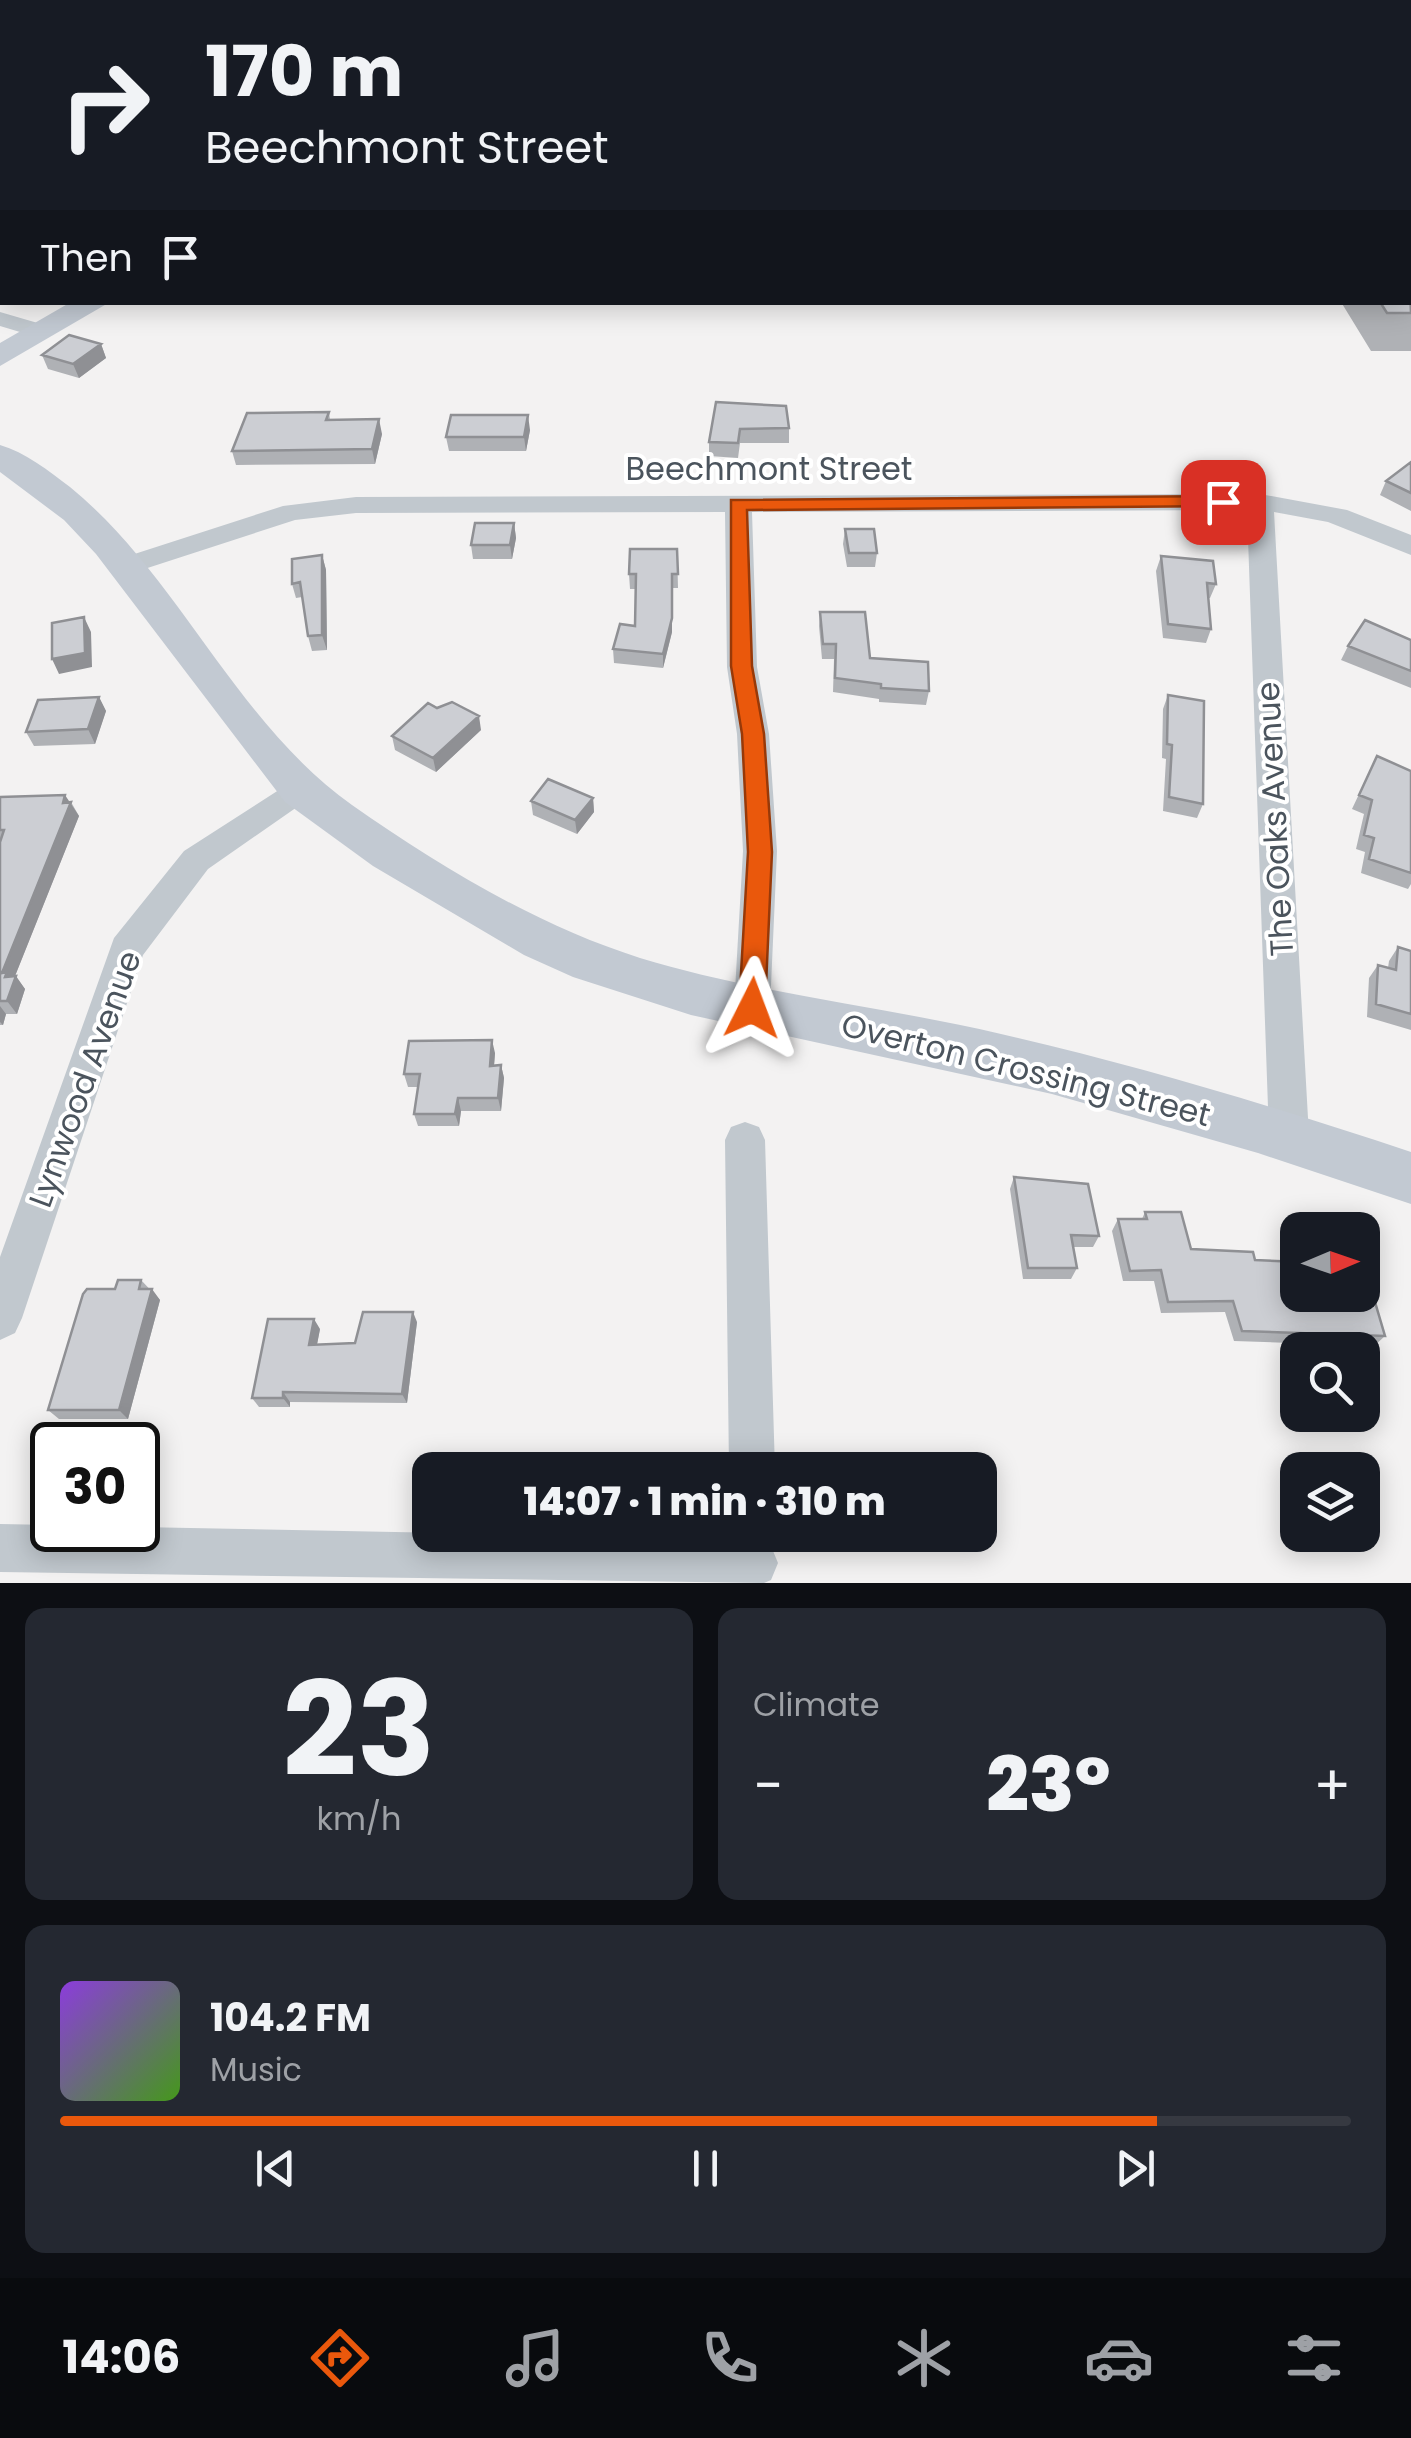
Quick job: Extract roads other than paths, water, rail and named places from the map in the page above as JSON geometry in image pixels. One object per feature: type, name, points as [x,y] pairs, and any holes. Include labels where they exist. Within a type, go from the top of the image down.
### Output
[{"type":"main road","points":[[0,356],[89,305]]},
{"type":"main road","name":"Overton Crossing Street","points":[[0,456],[33,474],[86,517],[128,565],[234,710],[299,788],[396,858],[529,934],[591,962],[752,1008],[998,1056],[1290,1136],[1411,1178]]},
{"type":"street","points":[[0,319],[40,330]]},
{"type":"street","name":"Beechmont Street","points":[[128,565],[292,512],[356,505],[1260,502],[1309,506],[1354,518],[1411,546]]},
{"type":"street","name":"The Oaks Avenue","points":[[1260,502],[1290,1136]]},
{"type":"street","points":[[738,504],[742,666],[753,734],[760,852],[752,1008]]},
{"type":"street","name":"Lynwood Avenue","points":[[0,1318],[127,949],[196,860],[299,788]]},
{"type":"street","points":[[745,1140],[752,1452]]},
{"type":"street","points":[[0,1548],[754,1560]]}]
